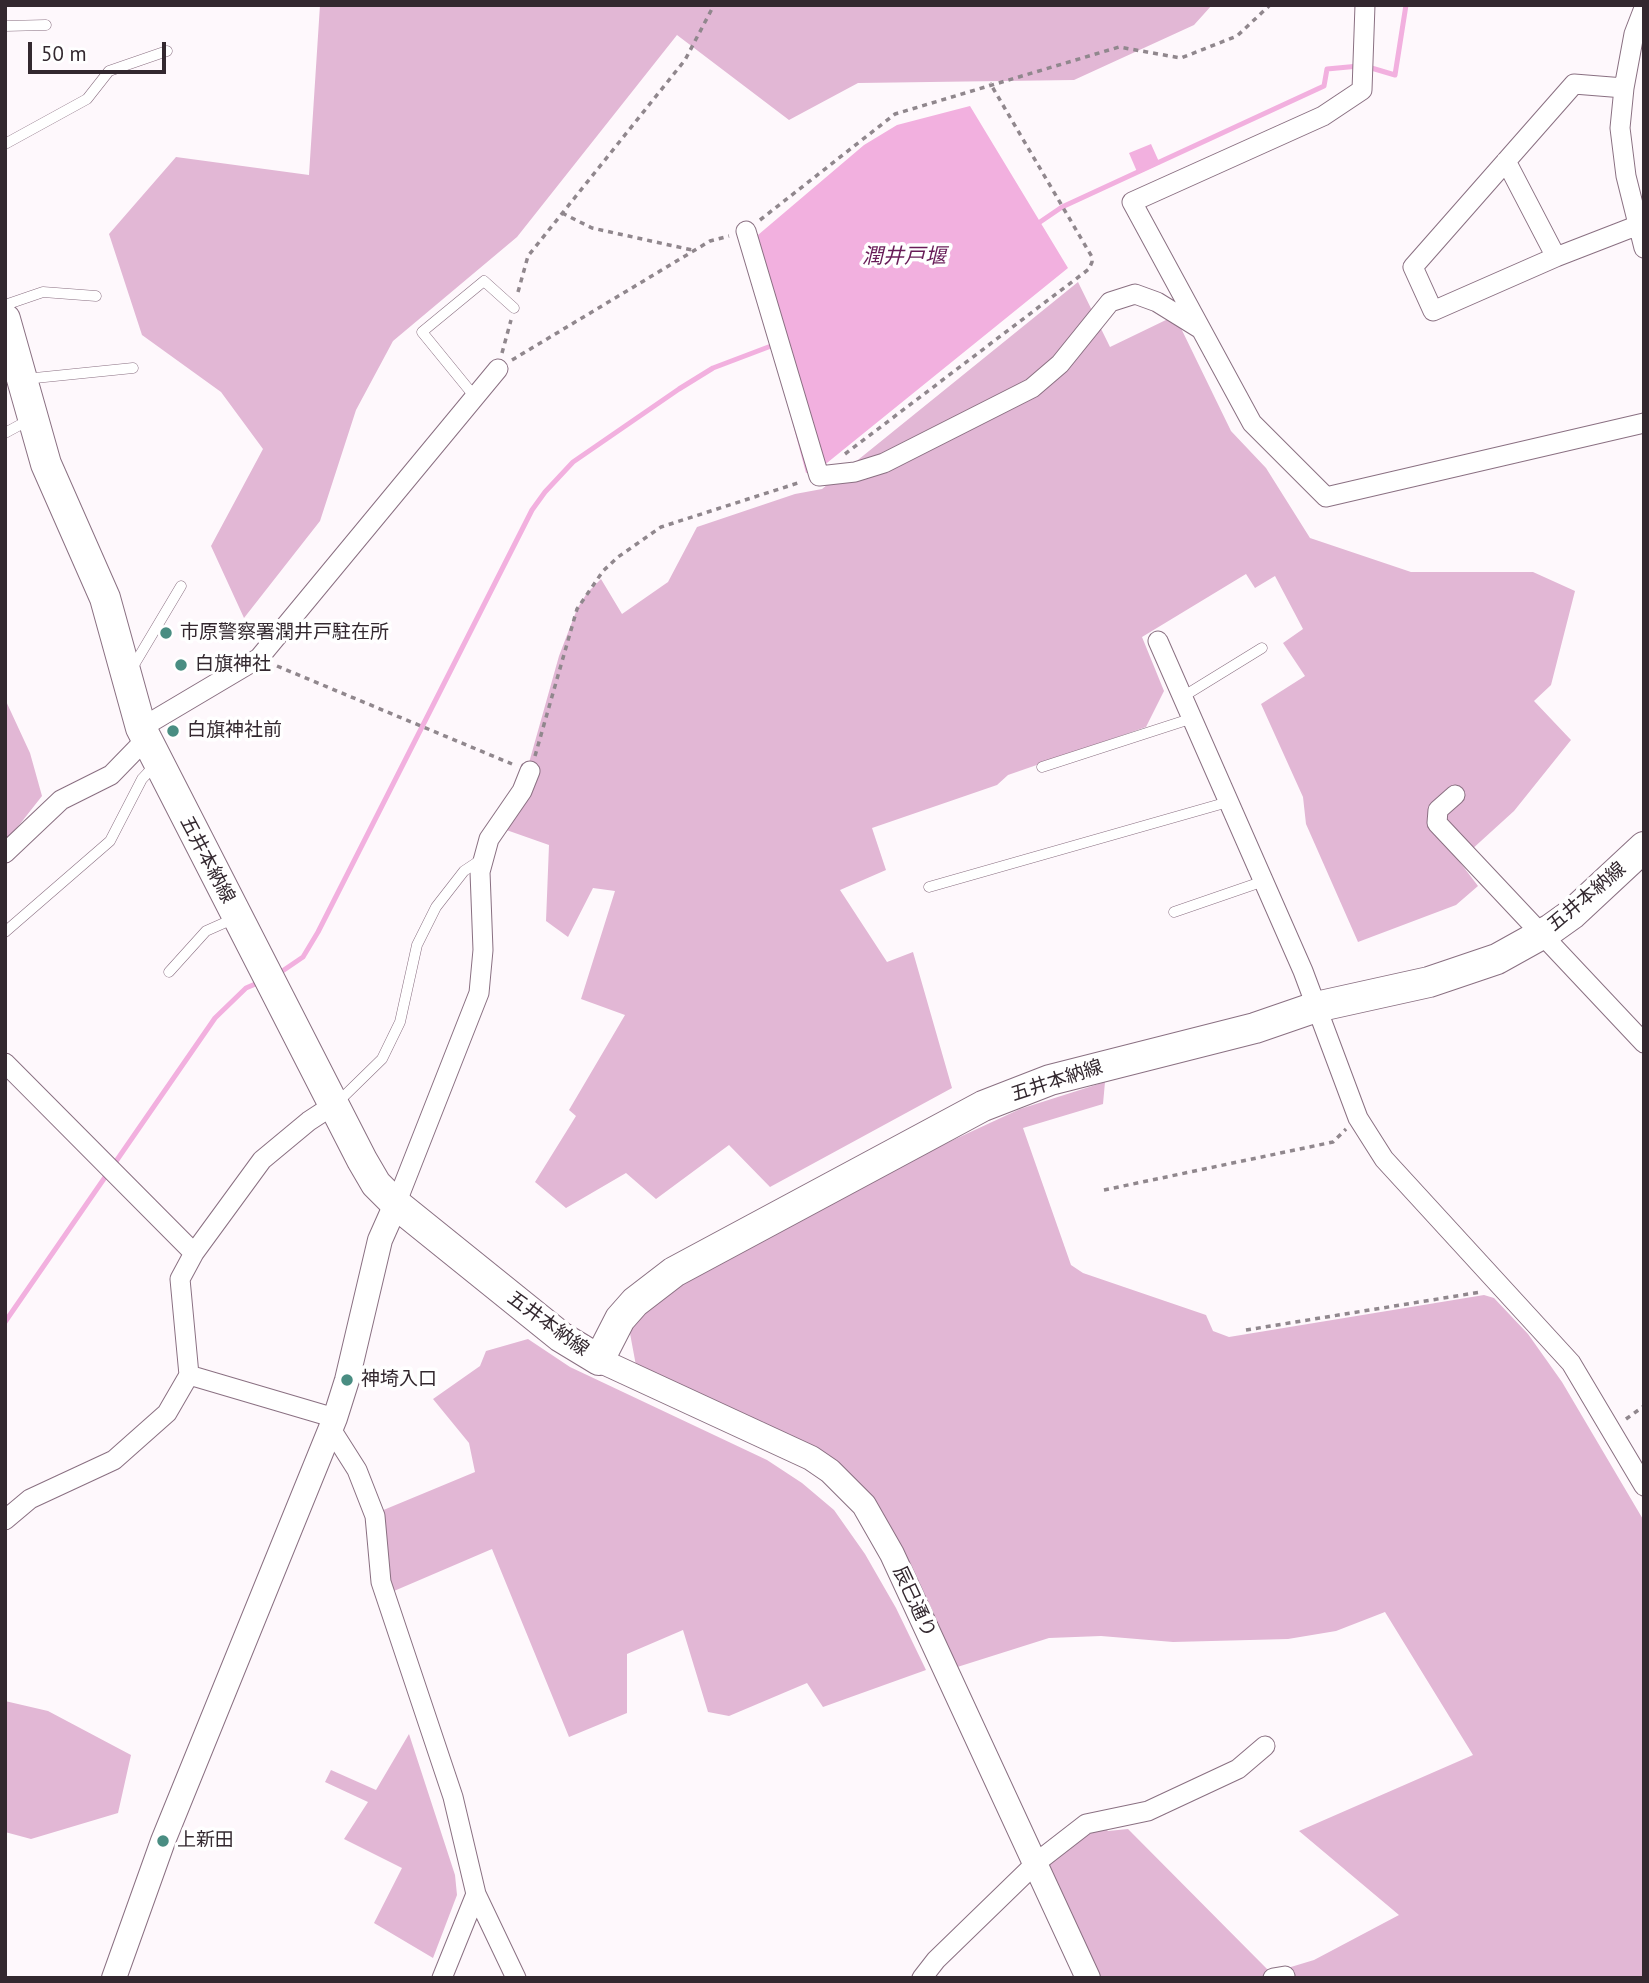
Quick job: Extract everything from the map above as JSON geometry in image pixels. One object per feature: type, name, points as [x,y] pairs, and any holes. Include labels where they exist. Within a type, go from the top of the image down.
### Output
[{"type":"main road","name":"五井本納線","points":[[5,318],[46,464],[105,598],[126,680],[148,743],[376,1184],[396,1204],[561,1336],[599,1360],[621,1319],[635,1302],[674,1272],[983,1106],[1050,1080],[1255,1028],[1316,1007],[1463,972],[1497,959],[1572,914],[1644,847]]},
{"type":"street","points":[[1365,5],[1363,90],[1324,116],[1132,202],[1252,423],[1326,497],[1644,422]]},
{"type":"street","points":[[1644,8],[1634,34],[1620,128],[1636,226],[1644,248]]},
{"type":"street","points":[[1624,88],[1574,84],[1413,267],[1433,311],[1556,257],[1636,226]]},
{"type":"street","points":[[1506,161],[1556,257]]},
{"type":"street","points":[[746,232],[820,476],[855,472],[884,463],[1032,388],[1060,364],[1110,302],[1135,294],[1157,302],[1200,328]]},
{"type":"street","points":[[5,853],[61,800],[111,775],[148,743],[259,658],[498,369]]},
{"type":"street","points":[[1158,641],[1264,881],[1358,1118],[1384,1159],[1571,1363],[1644,1486]]},
{"type":"street","points":[[114,1978],[163,1841],[333,1423],[347,1380],[380,1240],[479,993],[483,950],[480,872],[483,858],[489,839],[522,791],[530,771]]},
{"type":"street","points":[[1455,795],[1438,810],[1437,823],[1644,1043]]},
{"type":"street","points":[[5,1063],[194,1253]]},
{"type":"street","points":[[5,1520],[30,1499],[114,1460],[167,1413],[189,1375],[180,1279],[194,1253],[262,1160],[309,1121],[335,1104]]},
{"type":"street","name":"辰巳通り","points":[[599,1360],[811,1458],[849,1487],[879,1528],[1037,1862],[1088,1978]]},
{"type":"street","points":[[189,1375],[333,1423],[375,1516],[381,1582],[453,1797],[476,1894],[516,1978]]},
{"type":"street","points":[[922,1978],[1037,1862],[1086,1824],[1147,1811],[1238,1769],[1265,1745]]},
{"type":"street","points":[[442,1978],[476,1894]]},
{"type":"lane","points":[[5,26],[46,24]]},
{"type":"lane","points":[[5,144],[87,99],[109,71],[167,51]]},
{"type":"lane","points":[[475,397],[422,332],[484,281],[514,308]]},
{"type":"lane","points":[[5,305],[43,292],[96,296]]},
{"type":"lane","points":[[21,379],[133,369]]},
{"type":"lane","points":[[5,433],[32,418]]},
{"type":"lane","points":[[126,680],[181,586]]},
{"type":"lane","points":[[1184,696],[1262,648]]},
{"type":"lane","points":[[1042,767],[1193,718]]},
{"type":"lane","points":[[5,932],[110,841],[142,779],[148,743]]},
{"type":"lane","points":[[929,887],[1228,802]]},
{"type":"lane","points":[[335,1104],[367,1076],[387,1051],[400,1022],[417,945],[436,907],[464,871],[483,858]]},
{"type":"lane","points":[[1174,912],[1264,881]]},
{"type":"lane","points":[[169,972],[206,931],[237,917]]},
{"type":"path","points":[[498,369],[528,256],[685,60],[714,5]]},
{"type":"path","points":[[841,457],[1089,269],[1092,262],[1092,257],[990,83],[1119,47],[1181,58],[1237,36],[1270,5]]},
{"type":"path","points":[[562,213],[592,228],[694,251]]},
{"type":"path","points":[[259,658],[530,771],[578,609],[603,571],[618,556],[661,527],[820,476]]},
{"type":"path","points":[[1104,1190],[1333,1142],[1358,1118]]},
{"type":"path","points":[[1245,1330],[1503,1288]]},
{"type":"shaded area","points":[[320,5],[1212,5],[1194,25],[1074,80],[858,83],[789,120],[677,35],[517,237],[393,341],[356,410],[320,521],[244,618],[211,546],[263,449],[221,392],[142,335],[109,234],[176,157],[309,175]]},
{"type":"shaded area","points":[[1078,282],[1110,347],[1168,319],[1177,320],[1231,431],[1266,468],[1310,538],[1411,572],[1533,572],[1575,591],[1551,685],[1534,701],[1571,740],[1514,811],[1459,861],[1478,886],[1456,905],[1358,942],[1306,824],[1303,797],[1261,704],[1305,676],[1283,643],[1303,629],[1275,576],[1255,588],[1246,574],[1142,637],[1164,691],[1146,727],[1008,775],[997,785],[872,828],[886,870],[840,890],[887,962],[913,952],[952,1088],[770,1187],[729,1145],[656,1199],[626,1173],[566,1208],[535,1182],[576,1116],[569,1110],[625,1015],[581,999],[615,891],[593,888],[568,937],[546,921],[549,845],[495,826],[525,777],[559,656],[577,609],[587,593],[601,579],[622,614],[668,582],[697,527],[795,494],[822,489]]},
{"type":"shaded area","points":[[5,699],[30,753],[42,796],[5,843]]},
{"type":"shaded area","points":[[1105,1082],[1103,1104],[1023,1128],[1071,1265],[1083,1273],[1206,1315],[1213,1331],[1229,1337],[1484,1295],[1494,1298],[1528,1334],[1562,1382],[1644,1521],[1644,1978],[1097,1978],[1041,1857],[1102,1825],[1108,1831],[1128,1829],[1271,1973],[1314,1960],[1399,1915],[1299,1831],[1473,1755],[1385,1612],[1336,1631],[1288,1639],[1173,1642],[1101,1636],[1049,1638],[951,1669],[873,1506],[637,1371],[629,1328],[642,1312],[670,1290],[936,1148],[1020,1109]]},
{"type":"shaded area","points":[[528,1339],[570,1367],[767,1460],[802,1483],[834,1510],[865,1554],[896,1608],[926,1670],[823,1707],[807,1683],[729,1716],[708,1712],[683,1630],[627,1654],[627,1713],[569,1737],[492,1549],[380,1597],[369,1516],[475,1472],[469,1443],[433,1399],[480,1366],[486,1351]]},
{"type":"shaded area","points":[[5,1701],[48,1711],[131,1755],[118,1813],[31,1839],[5,1832]]},
{"type":"shaded area","points":[[409,1734],[455,1875],[457,1895],[433,1958],[374,1923],[402,1868],[344,1839],[368,1802],[325,1782],[331,1770],[376,1790]]},
{"type":"water","name":"潤井戸堰","points":[[970,106],[1068,268],[817,471],[806,473],[745,246],[864,145],[897,125]]},
{"type":"water","points":[[1151,144],[1160,164],[1138,174],[1129,153]]},
{"type":"waterway","points":[[1368,67],[1395,75],[1406,5]]},
{"type":"waterway","points":[[1040,222],[1062,207],[1324,86],[1327,69],[1359,66]]},
{"type":"waterway","points":[[278,974],[303,957],[318,932],[532,510],[545,492],[573,462],[679,389],[713,368],[771,346]]},
{"type":"waterway","points":[[5,1322],[215,1018],[246,988],[260,982]]},
{"type":"place","name":"市原警察署潤井戸駐在所","points":[[166,633]]},
{"type":"place","name":"白旗神社","points":[[181,665]]},
{"type":"place","name":"白旗神社前","points":[[173,731]]},
{"type":"place","name":"神埼入口","points":[[347,1380]]},
{"type":"place","name":"上新田","points":[[163,1841]]}]
